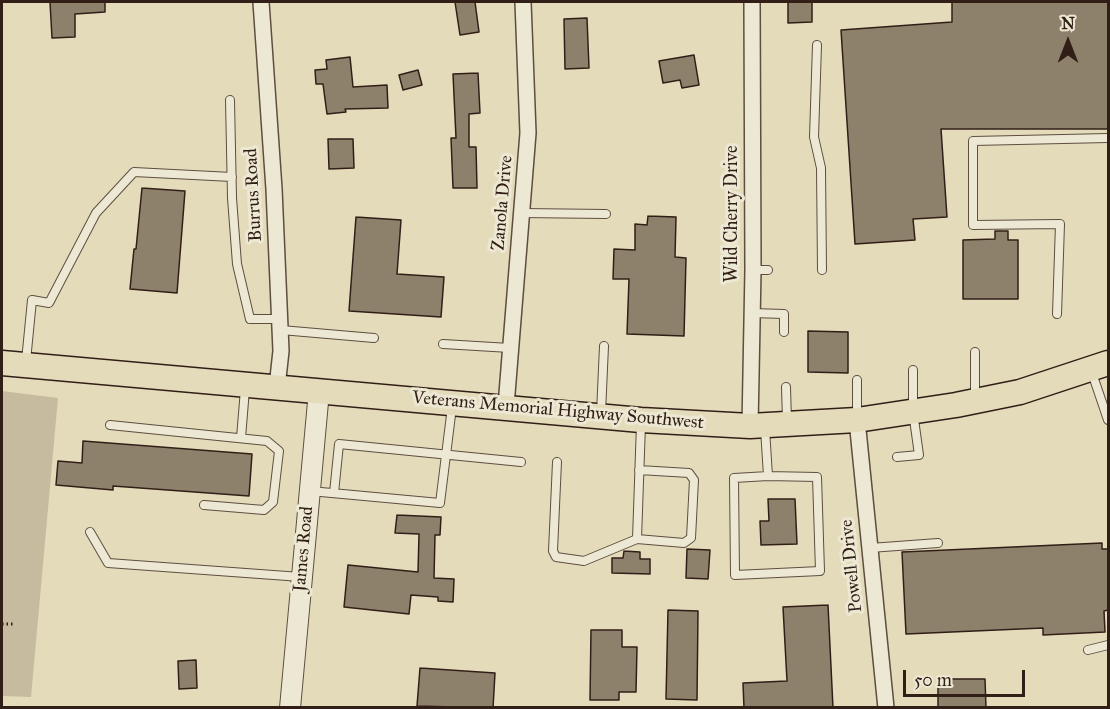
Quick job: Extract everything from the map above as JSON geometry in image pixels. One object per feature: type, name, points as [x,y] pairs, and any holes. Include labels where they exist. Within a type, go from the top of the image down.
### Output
[{"type":"main road","name":"Veterans Memorial Highway Southwest","points":[[2,363],[506,406],[641,420],[767,426],[857,420],[975,401],[1020,392],[1100,366]]},
{"type":"street","name":"Burrus Road","points":[[261,2],[274,189],[280,324],[281,351],[277,387]]},
{"type":"street","name":"Zanola Drive","points":[[506,406],[528,133],[523,2]]},
{"type":"street","name":"Wild Cherry Drive","points":[[752,2],[760,270],[752,313],[767,426]]},
{"type":"street","name":"James Road","points":[[290,708],[319,391]]},
{"type":"street","name":"Powell Drive","points":[[857,420],[870,548],[890,682],[886,708]]},
{"type":"lane","points":[[817,45],[814,138],[821,168],[822,270]]},
{"type":"lane","points":[[230,100],[237,264],[250,319],[374,338]]},
{"type":"lane","points":[[1058,314],[1059,224],[973,225],[973,141],[1108,138]]},
{"type":"lane","points":[[26,365],[32,300],[49,303],[96,213],[134,172],[232,177]]},
{"type":"lane","points":[[522,213],[606,214]]},
{"type":"lane","points":[[752,313],[783,314],[784,332]]},
{"type":"lane","points":[[443,344],[510,348]]},
{"type":"lane","points":[[601,416],[604,346]]},
{"type":"lane","points":[[975,352],[975,401]]},
{"type":"lane","points":[[1100,366],[1108,420]]},
{"type":"lane","points":[[897,457],[919,455],[912,412],[912,370]]},
{"type":"lane","points":[[857,380],[857,420]]},
{"type":"lane","points":[[241,438],[245,384]]},
{"type":"lane","points":[[768,476],[767,426],[786,387]]},
{"type":"lane","points":[[309,491],[440,503],[453,402]]},
{"type":"lane","points":[[637,539],[641,420]]},
{"type":"lane","points":[[110,425],[267,441],[279,451],[273,502],[264,510],[204,505]]},
{"type":"lane","points":[[334,493],[339,444],[522,462]]},
{"type":"lane","points":[[557,462],[553,551],[556,557],[584,561],[637,539],[684,543],[691,538],[694,480],[689,473],[639,470]]},
{"type":"lane","points":[[768,476],[817,477],[820,571],[735,575],[734,478],[768,476]]},
{"type":"lane","points":[[90,532],[108,563],[301,577]]},
{"type":"lane","points":[[870,548],[938,543]]},
{"type":"lane","points":[[1089,650],[1108,645]]},
{"type":"path","points":[[2,624],[15,624]]},
{"type":"shaded area","points":[[2,391],[58,398],[31,697],[2,696]]},
{"type":"building","points":[[50,2],[105,2],[105,12],[75,14],[75,37],[52,38]]},
{"type":"building","points":[[455,2],[475,2],[479,32],[460,35]]},
{"type":"building","points":[[788,2],[812,2],[812,22],[788,23]]},
{"type":"building","points":[[952,2],[1108,2],[1108,129],[941,129],[947,217],[913,219],[915,240],[855,244],[841,30],[952,22]]},
{"type":"building","points":[[587,18],[589,68],[565,69],[564,19]]},
{"type":"building","points":[[694,55],[699,85],[682,88],[680,80],[663,83],[659,61]]},
{"type":"building","points":[[350,57],[353,87],[387,85],[388,108],[345,109],[346,112],[327,114],[323,84],[316,84],[315,70],[327,69],[326,60]]},
{"type":"building","points":[[418,70],[422,85],[403,90],[399,75]]},
{"type":"building","points":[[478,73],[480,113],[469,114],[469,147],[476,147],[477,188],[453,188],[451,138],[456,138],[453,74]]},
{"type":"building","points":[[328,139],[353,139],[354,168],[329,169]]},
{"type":"building","points":[[142,188],[185,191],[177,293],[130,289]]},
{"type":"building","points":[[648,216],[676,217],[675,257],[686,258],[684,336],[627,334],[629,279],[613,279],[614,249],[635,250],[635,224],[647,225]]},
{"type":"building","points":[[356,217],[401,220],[397,274],[444,277],[441,317],[349,311]]},
{"type":"building","points":[[995,231],[1008,231],[1008,240],[1018,240],[1018,299],[963,299],[963,240],[995,239]]},
{"type":"building","points":[[808,331],[848,332],[848,373],[808,372]]},
{"type":"building","points":[[83,441],[252,454],[249,496],[113,486],[113,490],[56,485],[58,461],[82,463]]},
{"type":"building","points":[[768,499],[795,499],[797,544],[761,545],[760,521],[769,521]]},
{"type":"building","points":[[397,515],[441,517],[440,535],[435,535],[434,578],[454,579],[453,602],[438,601],[438,597],[411,595],[409,614],[344,607],[348,565],[418,572],[419,534],[395,533]]},
{"type":"building","points":[[1102,543],[1102,549],[1108,549],[1108,610],[1104,611],[1105,632],[1043,635],[1043,628],[906,634],[902,552]]},
{"type":"building","points":[[687,549],[710,550],[708,579],[686,578]]},
{"type":"building","points":[[624,551],[640,552],[640,559],[650,559],[650,574],[612,573],[612,558],[623,558]]},
{"type":"building","points":[[828,605],[833,708],[744,708],[743,683],[787,681],[783,607]]},
{"type":"building","points":[[668,610],[698,611],[697,700],[666,699]]},
{"type":"building","points":[[591,630],[622,630],[622,647],[637,647],[636,692],[619,692],[619,700],[590,700]]},
{"type":"building","points":[[196,660],[197,688],[179,689],[178,661]]},
{"type":"building","points":[[420,668],[495,673],[493,708],[417,706]]},
{"type":"building","points":[[938,679],[985,679],[986,708],[938,708]]}]
